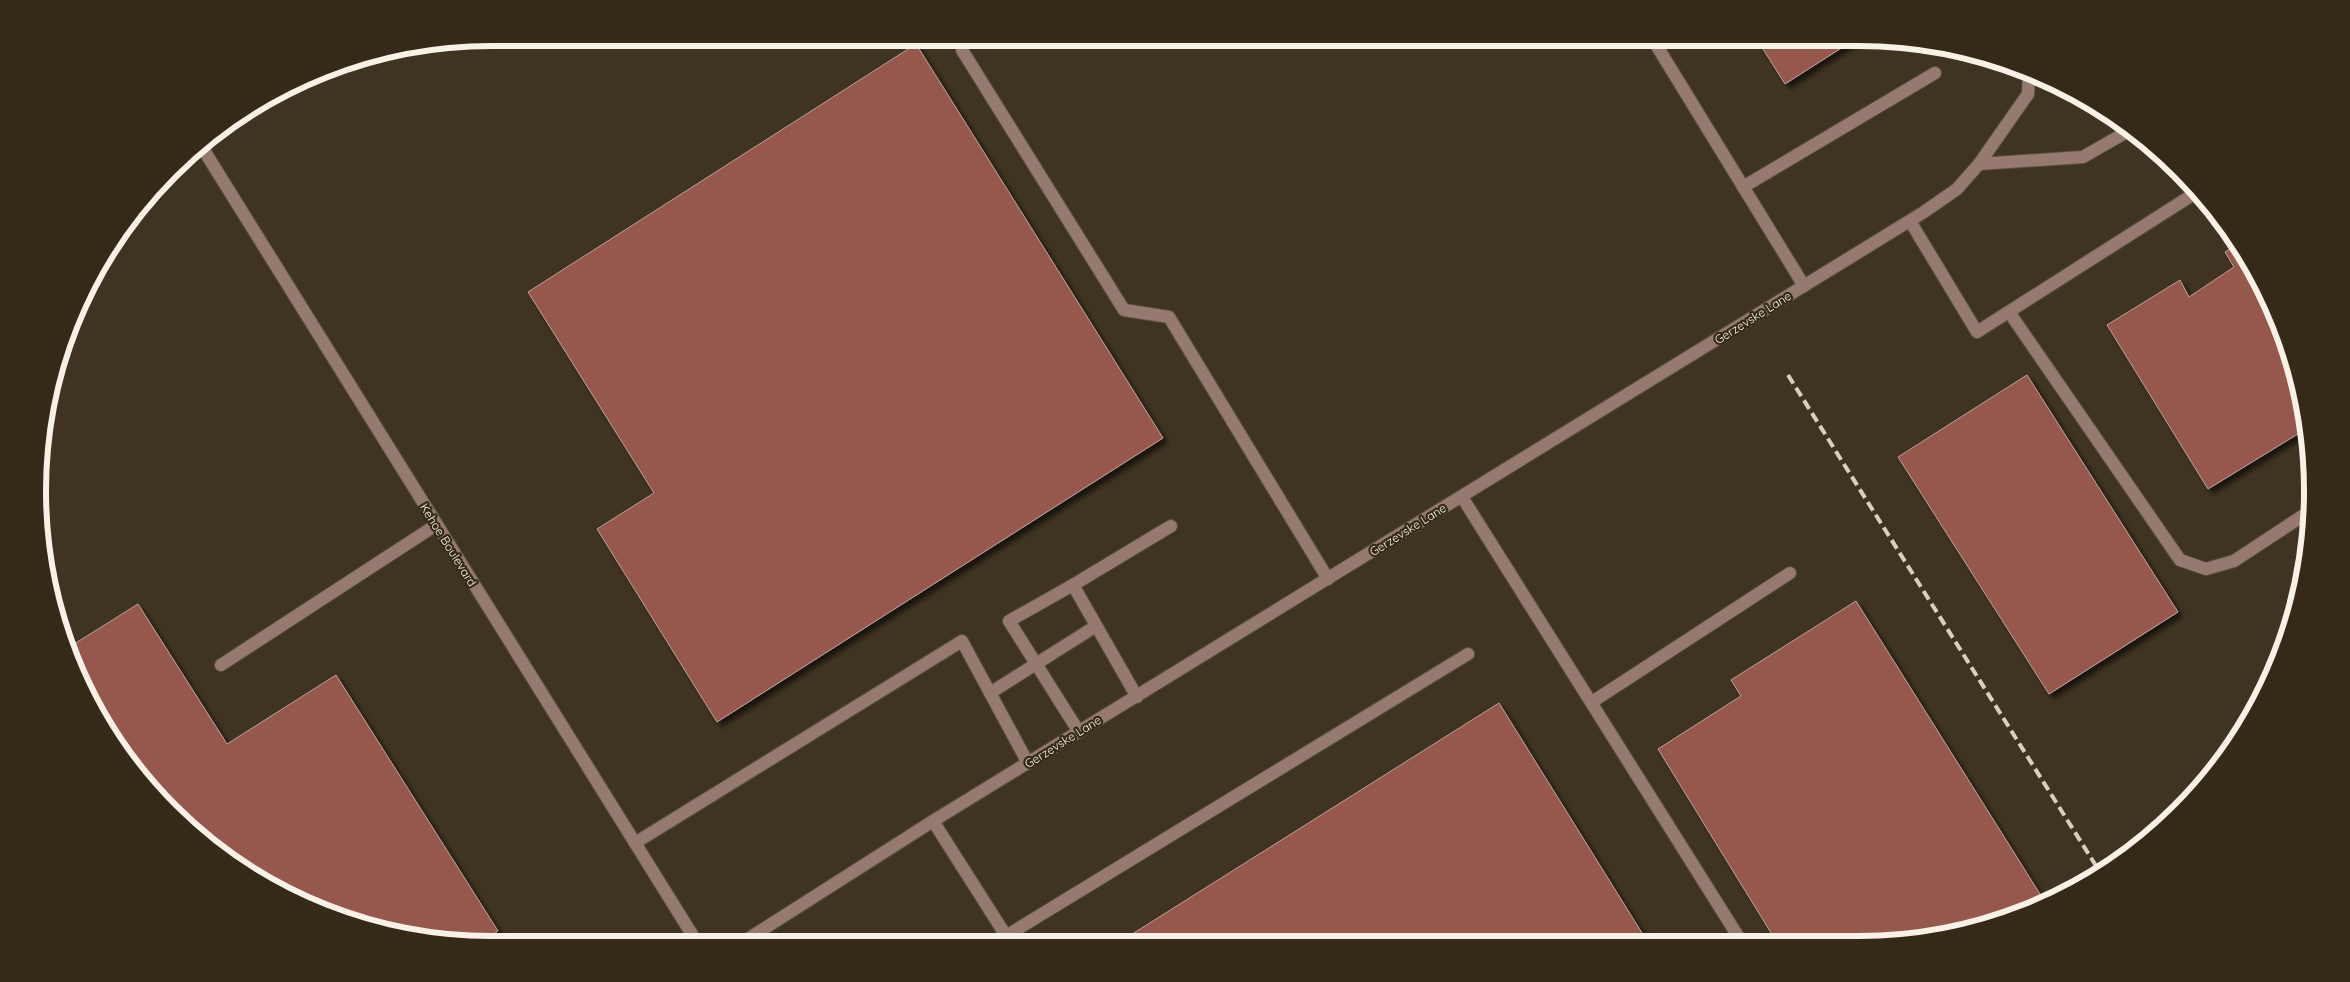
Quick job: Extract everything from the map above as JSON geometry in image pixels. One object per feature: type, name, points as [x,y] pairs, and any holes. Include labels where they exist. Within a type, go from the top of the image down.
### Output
[{"type":"street","points":[[1657,46],[1804,286]]},
{"type":"street","points":[[962,50],[1124,310],[1169,317],[1328,579]]},
{"type":"street","points":[[1743,187],[1935,73]]},
{"type":"street","name":"Gerzevske Lane","points":[[753,936],[1028,763],[1910,221],[1957,189],[1979,164],[2028,94],[2029,80]]},
{"type":"street","points":[[1979,164],[2083,157],[2124,134]]},
{"type":"street","name":"Kehoe Boulevard","points":[[205,151],[693,936]]},
{"type":"street","points":[[1910,221],[1977,332],[2191,196]]},
{"type":"street","points":[[2009,312],[2180,560],[2206,569],[2234,561],[2303,516]]},
{"type":"street","points":[[1462,497],[1738,936]]},
{"type":"street","points":[[221,665],[436,525]]},
{"type":"street","points":[[1080,732],[1009,621],[1171,526]]},
{"type":"street","points":[[1592,702],[1790,572]]},
{"type":"street","points":[[1073,585],[1137,697]]},
{"type":"street","points":[[990,693],[1096,626]]},
{"type":"street","points":[[635,843],[962,641],[1028,763]]},
{"type":"street","points":[[1014,936],[1468,654]]},
{"type":"street","points":[[934,822],[1007,936]]},
{"type":"building","points":[[913,46],[917,46],[1163,438],[717,722],[597,529],[654,493],[528,292]]},
{"type":"building","points":[[1761,46],[1844,46],[1785,84]]},
{"type":"building","points":[[2232,248],[2258,294],[2270,321],[2289,376],[2300,433],[2208,489],[2107,325],[2180,280],[2189,297],[2234,267],[2225,252]]},
{"type":"building","points":[[2027,375],[2178,612],[2049,694],[1898,457]]},
{"type":"building","points":[[1856,601],[2042,896],[1974,921],[1917,932],[1859,936],[1773,936],[1658,749],[1741,696],[1731,680]]},
{"type":"building","points":[[138,604],[227,744],[336,675],[498,931],[491,936],[462,935],[433,932],[376,921],[321,902],[294,890],[244,861],[198,825],[138,762],[121,738],[92,688],[74,644]]},
{"type":"building","points":[[1499,703],[1644,936],[1129,936]]},
{"type":"railway","points":[[1788,375],[2097,867]]}]
